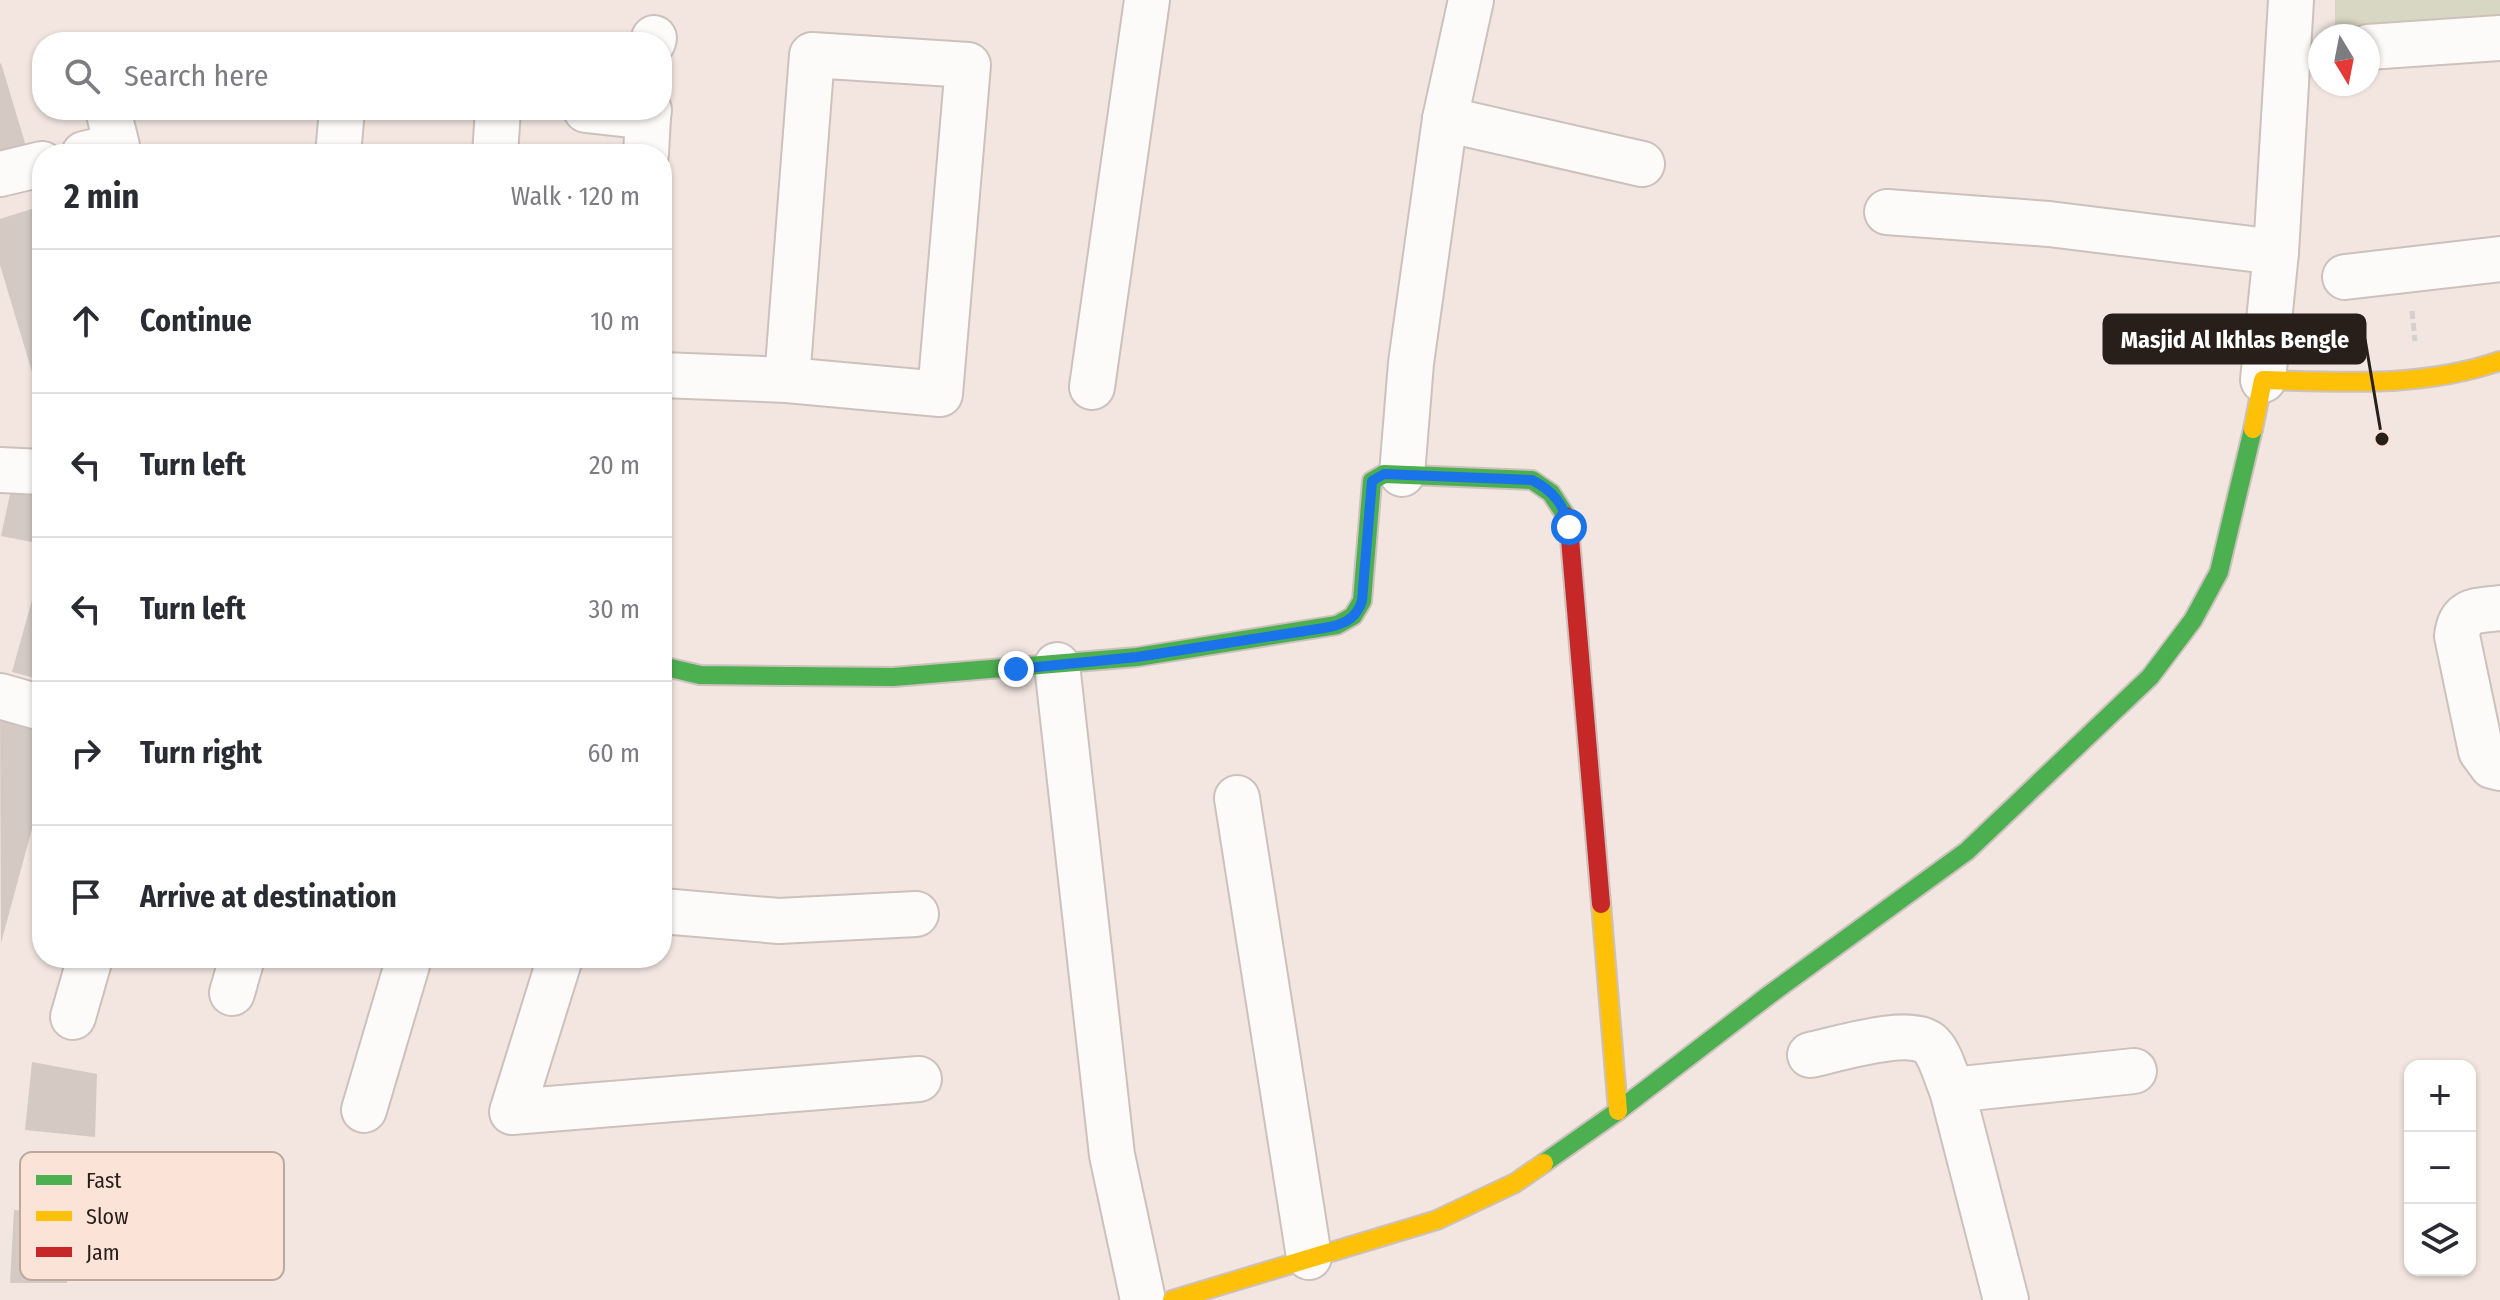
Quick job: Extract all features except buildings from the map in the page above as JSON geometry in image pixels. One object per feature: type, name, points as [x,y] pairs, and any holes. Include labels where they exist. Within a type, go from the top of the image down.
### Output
[{"type":"street","points":[[1092,387],[1147,0]]},
{"type":"street","points":[[1402,474],[1411,363],[1445,119],[1471,0]]},
{"type":"street","points":[[1193,1297],[1309,1257],[1437,1220],[1515,1183],[1618,1111],[1769,995],[1967,851],[2150,677],[2193,620],[2219,572],[2263,380],[2276,252],[2291,0]]},
{"type":"street","points":[[2317,0],[2317,24]]},
{"type":"street","points":[[2380,46],[2500,38]]},
{"type":"street","points":[[672,375],[787,380],[940,394],[968,65],[812,55],[787,380]]},
{"type":"street","points":[[1445,119],[1642,164]]},
{"type":"street","points":[[339,144],[341,120]]},
{"type":"street","points":[[496,144],[497,120]]},
{"type":"street","points":[[622,120],[648,127]]},
{"type":"street","points":[[0,174],[32,166]]},
{"type":"street","points":[[1887,212],[2049,224],[2276,252]]},
{"type":"street","points":[[2345,277],[2500,259]]},
{"type":"street","points":[[2263,380],[2447,378],[2500,361]]},
{"type":"street","points":[[0,470],[32,472]]},
{"type":"street","points":[[672,668],[700,675],[893,677],[1137,657],[1324,628],[1349,621],[1359,611],[1372,481],[1384,474],[1402,474],[1532,480],[1547,487],[1566,511],[1586,710],[1618,1111]]},
{"type":"street","points":[[2500,608],[2463,616],[2457,636],[2481,751],[2492,766],[2500,768]]},
{"type":"street","points":[[1057,665],[1112,1155],[1143,1300]]},
{"type":"street","points":[[0,696],[32,705]]},
{"type":"street","points":[[1237,798],[1309,1257]]},
{"type":"street","points":[[672,912],[779,921],[916,914]]},
{"type":"street","points":[[73,1017],[87,968]]},
{"type":"street","points":[[364,1110],[406,968]]},
{"type":"street","points":[[557,968],[512,1112],[919,1079]]},
{"type":"street","points":[[1810,1055],[1903,1036],[1920,1038],[1931,1045],[1952,1090],[2006,1300]]},
{"type":"street","points":[[1952,1090],[2134,1071]]},
{"type":"path","points":[[2408,270],[2420,380]]},
{"type":"green space","points":[[2335,0],[2500,0],[2500,21],[2380,32],[2380,24],[2335,24]]},
{"type":"traffic: fast","points":[[1544,1163],[1967,851],[2150,677],[2193,620],[2219,572],[2253,429]]},
{"type":"traffic: fast","points":[[672,668],[700,675],[893,677],[1137,657],[1337,625],[1353,616],[1362,601],[1372,481],[1384,474],[1532,480],[1551,493],[1566,516]]},
{"type":"traffic: slow","points":[[2253,429],[2263,380],[2353,382],[2412,379],[2471,370],[2500,361]]},
{"type":"traffic: slow","points":[[1601,904],[1618,1111]]},
{"type":"traffic: slow","points":[[1172,1300],[1437,1220],[1515,1183],[1544,1163]]},
{"type":"traffic: jam","points":[[1566,516],[1601,904]]},
{"type":"place","name":"Masjid Al Ikhlas Bengle","points":[[2382,439]]},
{"type":"route","points":[[1016,669],[1137,657],[1324,628],[1349,621],[1359,611],[1362,601],[1372,481],[1384,474],[1532,480],[1547,487],[1556,497],[1566,511],[1569,527]]}]
